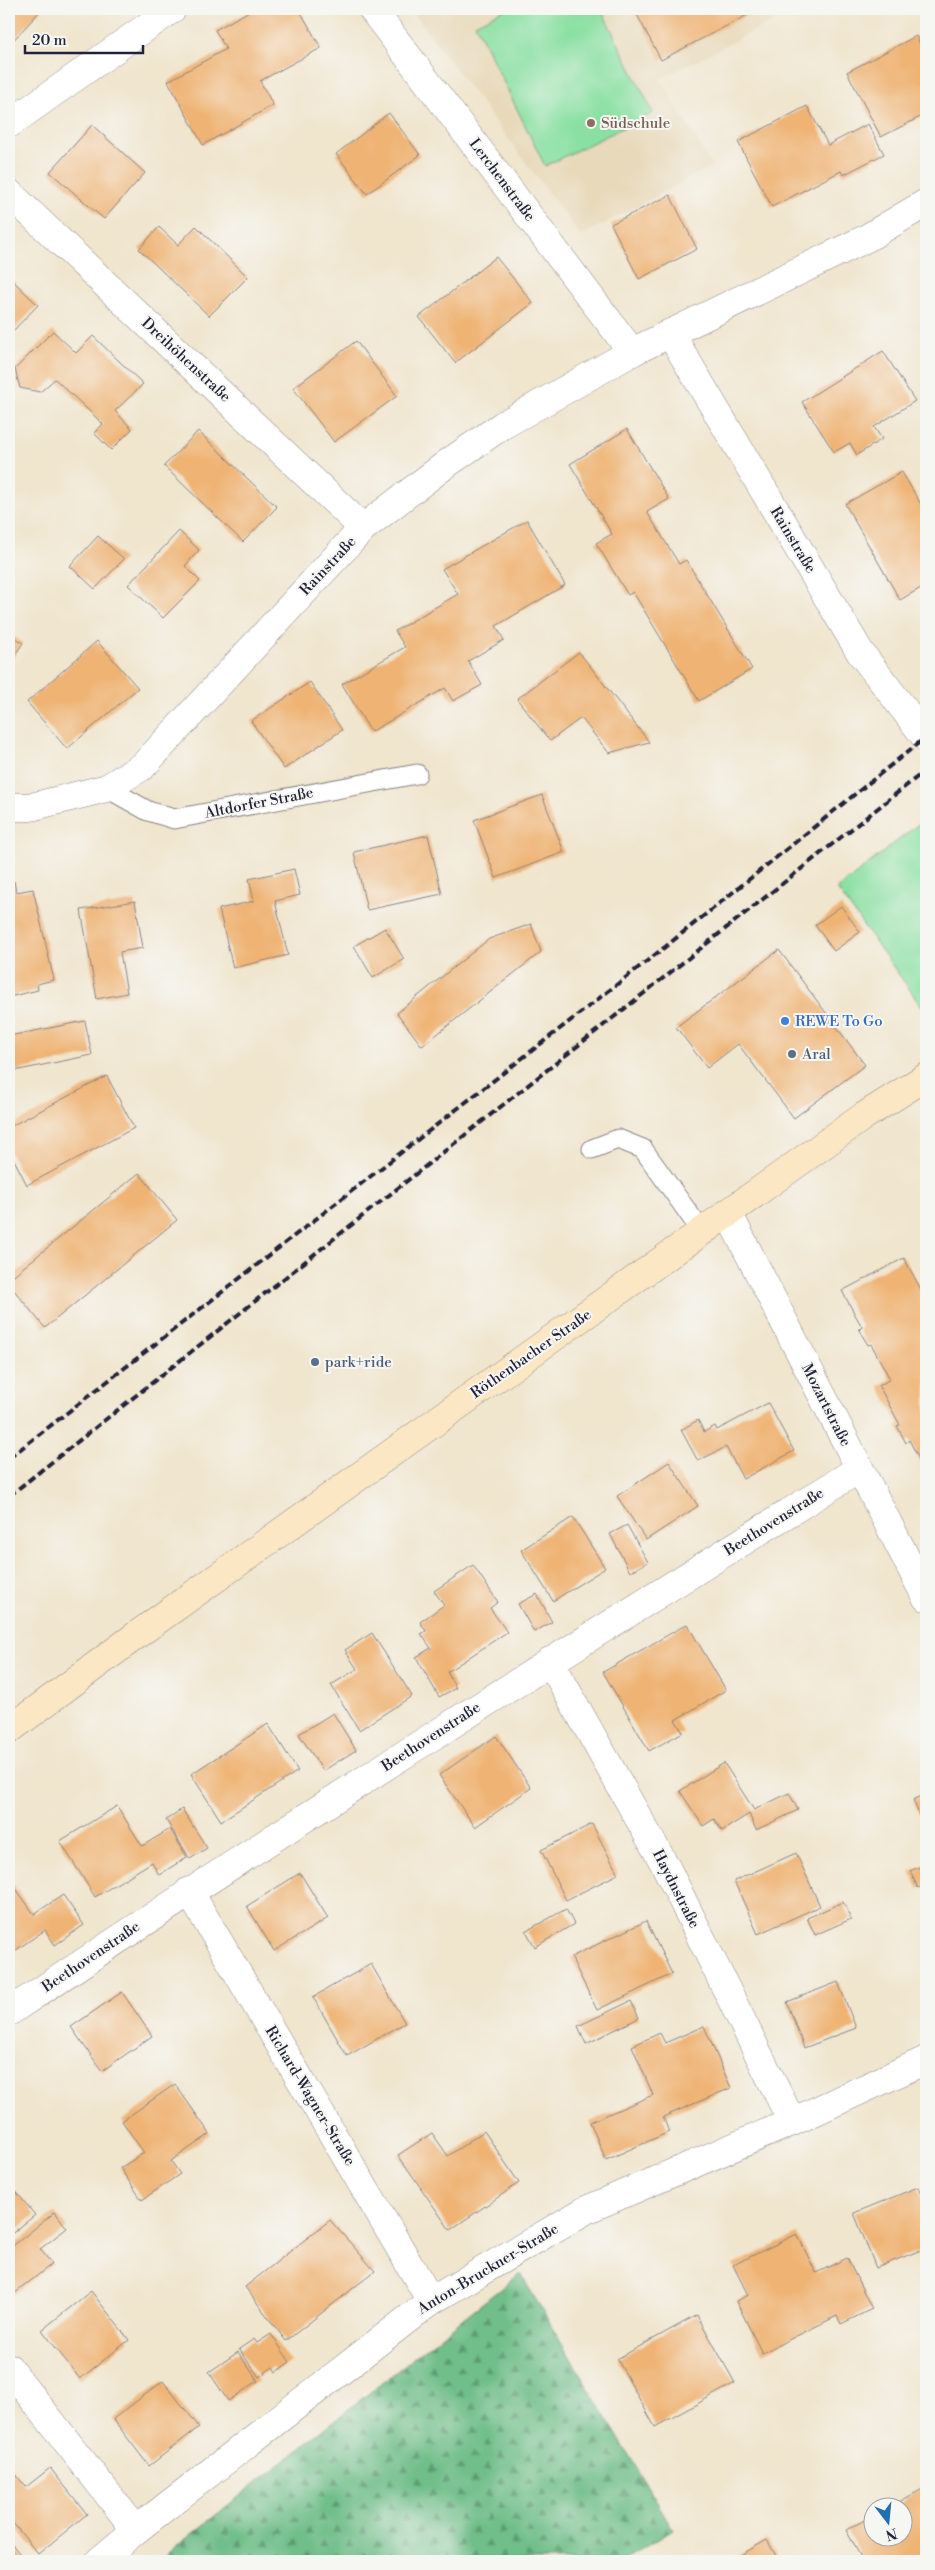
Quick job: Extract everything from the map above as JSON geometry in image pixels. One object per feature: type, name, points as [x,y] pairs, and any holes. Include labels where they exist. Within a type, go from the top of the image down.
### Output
[{"type":"main road","name":"Röthenbacher Straße","points":[[9,1730],[138,1634],[864,1116],[926,1077]]},
{"type":"street","points":[[9,124],[172,9]]},
{"type":"street","name":"Lerchenstraße","points":[[372,9],[632,352]]},
{"type":"street","name":"Dreihöhenstraße","points":[[9,193],[363,528]]},
{"type":"street","name":"Rainstraße","points":[[9,807],[31,807],[107,788],[143,766],[363,528],[445,465],[502,425],[632,352],[867,238],[926,203]]},
{"type":"street","name":"Rainstraße","points":[[670,333],[860,652],[926,738]]},
{"type":"street","name":"Mozartstraße","points":[[728,1213],[926,1597]]},
{"type":"street","name":"Beethovenstraße","points":[[9,2012],[189,1891],[550,1661],[859,1469]]},
{"type":"street","name":"Haydnstraße","points":[[550,1661],[666,1867],[792,2122]]},
{"type":"street","name":"Richard-Wagner-Straße","points":[[189,1891],[431,2301]]},
{"type":"street","name":"Anton-Bruckner-Straße","points":[[99,2561],[136,2530],[431,2301],[586,2210],[792,2122],[926,2060]]},
{"type":"street","points":[[9,2368],[136,2530]]},
{"type":"lane","name":"Altdorfer Straße","points":[[107,788],[148,811],[174,819],[417,774]]},
{"type":"lane","points":[[592,1149],[618,1139],[643,1149],[702,1232]]},
{"type":"shaded area","name":"Südschule","points":[[411,9],[797,9],[660,79],[712,166],[581,236]]},
{"type":"green space","points":[[505,9],[601,9],[653,113],[545,166],[475,24]]},
{"type":"green space","points":[[926,818],[926,1012],[837,889]]},
{"type":"green space","points":[[520,2273],[673,2529],[622,2561],[158,2561]]},
{"type":"building","points":[[9,9],[42,9],[9,45]]},
{"type":"building","points":[[253,9],[299,9],[321,48],[260,81],[273,105],[203,145],[168,81],[226,49],[215,30]]},
{"type":"building","points":[[634,9],[759,9],[661,60]]},
{"type":"building","points":[[916,36],[926,55],[926,114],[881,137],[847,72]]},
{"type":"building","points":[[807,106],[828,145],[868,124],[884,154],[843,175],[841,171],[772,207],[738,142]]},
{"type":"building","points":[[389,113],[420,155],[367,194],[336,154]]},
{"type":"building","points":[[92,125],[145,173],[104,219],[50,172]]},
{"type":"building","points":[[670,195],[697,249],[639,279],[611,224]]},
{"type":"building","points":[[196,226],[248,277],[209,316],[139,249],[159,227],[178,245]]},
{"type":"building","points":[[496,257],[533,303],[455,363],[419,317]]},
{"type":"building","points":[[9,277],[38,305],[9,335]]},
{"type":"building","points":[[53,331],[76,353],[93,336],[143,384],[115,411],[132,429],[111,450],[94,433],[103,424],[55,379],[40,392],[20,388],[15,369]]},
{"type":"building","points":[[356,341],[397,396],[334,442],[293,388]]},
{"type":"building","points":[[883,351],[915,401],[874,427],[882,439],[857,455],[850,443],[834,452],[802,402]]},
{"type":"building","points":[[627,429],[669,499],[647,512],[679,564],[686,560],[752,669],[699,701],[633,592],[628,595],[596,543],[612,534],[570,464]]},
{"type":"building","points":[[198,431],[277,507],[243,542],[164,466]]},
{"type":"building","points":[[902,472],[926,513],[926,585],[900,600],[845,504]]},
{"type":"building","points":[[527,520],[565,585],[496,626],[504,640],[468,661],[482,685],[453,701],[445,688],[371,732],[342,684],[405,647],[395,631],[458,594],[442,569]]},
{"type":"building","points":[[179,531],[199,550],[185,566],[200,581],[163,618],[128,585]]},
{"type":"building","points":[[98,536],[124,559],[95,589],[70,566]]},
{"type":"building","points":[[9,633],[23,643],[9,663]]},
{"type":"building","points":[[97,641],[138,688],[67,749],[27,702]]},
{"type":"building","points":[[579,652],[649,742],[609,753],[581,718],[550,741],[517,699]]},
{"type":"building","points":[[310,682],[342,730],[284,769],[251,721]]},
{"type":"building","points":[[542,795],[564,852],[496,878],[474,820]]},
{"type":"building","points":[[428,835],[442,894],[367,910],[354,852]]},
{"type":"building","points":[[294,869],[300,895],[275,901],[288,955],[233,968],[219,909],[254,901],[249,879]]},
{"type":"building","points":[[14,881],[16,892],[33,889],[54,980],[37,984],[38,990],[9,997],[9,882]]},
{"type":"building","points":[[135,901],[143,948],[120,952],[127,993],[97,999],[81,910]]},
{"type":"building","points":[[841,906],[860,932],[834,951],[815,925]]},
{"type":"building","points":[[531,924],[541,952],[422,1046],[397,1013],[489,939]]},
{"type":"building","points":[[385,928],[404,959],[373,978],[354,946]]},
{"type":"building","points":[[779,950],[865,1065],[794,1118],[738,1044],[707,1068],[676,1027]]},
{"type":"building","points":[[85,1021],[92,1055],[9,1072],[9,1036]]},
{"type":"building","points":[[107,1076],[134,1128],[27,1185],[9,1150],[9,1127]]},
{"type":"building","points":[[139,1173],[177,1220],[45,1328],[9,1284],[9,1279]]},
{"type":"building","points":[[904,1258],[926,1299],[926,1472],[909,1440],[906,1443],[897,1426],[900,1425],[879,1386],[890,1379],[871,1344],[868,1345],[859,1330],[862,1327],[842,1291]]},
{"type":"building","points":[[768,1403],[794,1451],[743,1479],[726,1447],[698,1461],[681,1430],[698,1420],[704,1432],[715,1426],[717,1430]]},
{"type":"building","points":[[669,1462],[698,1506],[646,1540],[617,1496]]},
{"type":"building","points":[[573,1517],[605,1568],[553,1601],[521,1550]]},
{"type":"building","points":[[627,1525],[648,1562],[630,1572],[610,1534]]},
{"type":"building","points":[[473,1565],[498,1602],[490,1608],[507,1632],[447,1672],[456,1688],[439,1697],[416,1657],[431,1648],[421,1634],[426,1631],[420,1622],[444,1605],[434,1591]]},
{"type":"building","points":[[537,1594],[552,1622],[534,1632],[518,1604]]},
{"type":"building","points":[[687,1624],[726,1690],[675,1720],[683,1732],[649,1751],[603,1672]]},
{"type":"building","points":[[372,1633],[412,1696],[359,1730],[331,1685],[357,1669],[345,1650]]},
{"type":"building","points":[[333,1713],[356,1750],[323,1771],[299,1734]]},
{"type":"building","points":[[268,1724],[298,1771],[221,1821],[191,1774]]},
{"type":"building","points":[[496,1736],[531,1788],[475,1827],[439,1775]]},
{"type":"building","points":[[724,1763],[754,1810],[789,1793],[798,1810],[756,1830],[749,1814],[722,1831],[714,1819],[703,1826],[680,1791]]},
{"type":"building","points":[[926,1794],[926,1831],[913,1800]]},
{"type":"building","points":[[117,1806],[142,1846],[170,1829],[187,1857],[159,1875],[152,1862],[95,1897],[60,1841]]},
{"type":"building","points":[[182,1809],[207,1848],[190,1859],[166,1820]]},
{"type":"building","points":[[592,1824],[618,1874],[566,1900],[541,1850]]},
{"type":"building","points":[[796,1853],[820,1906],[758,1934],[734,1881]]},
{"type":"building","points":[[926,1864],[926,1884],[918,1888],[910,1871]]},
{"type":"building","points":[[300,1873],[328,1918],[274,1951],[247,1906]]},
{"type":"building","points":[[9,1879],[34,1914],[63,1895],[84,1925],[55,1945],[45,1930],[9,1955]]},
{"type":"building","points":[[843,1902],[851,1919],[815,1935],[807,1918]]},
{"type":"building","points":[[566,1909],[574,1924],[535,1947],[526,1931]]},
{"type":"building","points":[[646,1921],[672,1974],[597,2010],[571,1957]]},
{"type":"building","points":[[371,1964],[405,2023],[347,2056],[313,1997]]},
{"type":"building","points":[[838,1982],[856,2028],[804,2048],[787,2002]]},
{"type":"building","points":[[122,1992],[152,2036],[102,2071],[71,2027]]},
{"type":"building","points":[[631,2001],[639,2018],[586,2044],[578,2026]]},
{"type":"building","points":[[704,2026],[731,2088],[663,2117],[669,2132],[606,2160],[590,2122],[653,2095],[632,2046],[660,2033],[665,2043]]},
{"type":"building","points":[[175,2084],[210,2134],[171,2161],[180,2174],[142,2200],[120,2168],[144,2153],[122,2121]]},
{"type":"building","points":[[484,2131],[519,2183],[450,2230],[398,2155],[432,2133],[448,2156]]},
{"type":"building","points":[[9,2183],[35,2215],[9,2236]]},
{"type":"building","points":[[918,2187],[926,2207],[926,2248],[876,2268],[854,2213]]},
{"type":"building","points":[[55,2212],[67,2228],[40,2249],[52,2264],[14,2294],[9,2287],[9,2249]]},
{"type":"building","points":[[330,2220],[375,2271],[286,2341],[245,2287]]},
{"type":"building","points":[[797,2234],[816,2273],[847,2258],[872,2309],[841,2324],[837,2316],[762,2353],[736,2301],[748,2295],[733,2265]]},
{"type":"building","points":[[91,2291],[129,2340],[80,2379],[42,2330]]},
{"type":"building","points":[[697,2315],[735,2383],[655,2427],[617,2359]]},
{"type":"building","points":[[271,2334],[290,2362],[276,2372],[273,2367],[259,2377],[239,2349],[254,2339],[257,2343]]},
{"type":"building","points":[[238,2352],[258,2381],[228,2401],[209,2372]]},
{"type":"building","points":[[163,2381],[199,2427],[149,2466],[113,2419]]},
{"type":"building","points":[[9,2466],[26,2487],[50,2468],[87,2514],[38,2554],[9,2518]]},
{"type":"building","points":[[926,2487],[926,2561],[863,2561],[846,2530],[862,2521],[862,2548],[912,2548],[912,2498],[906,2498]]},
{"type":"building","points":[[767,2540],[779,2561],[730,2561]]},
{"type":"building","points":[[9,2541],[26,2561],[9,2561]]},
{"type":"railway","points":[[9,1458],[665,947],[926,737]]},
{"type":"railway","points":[[9,1496],[926,770]]},
{"type":"place","name":"Südschule","points":[[591,123]]},
{"type":"place","name":"REWE To Go","points":[[785,1021]]},
{"type":"place","name":"Aral","points":[[792,1054]]},
{"type":"place","name":"park+ride","points":[[315,1362]]}]
